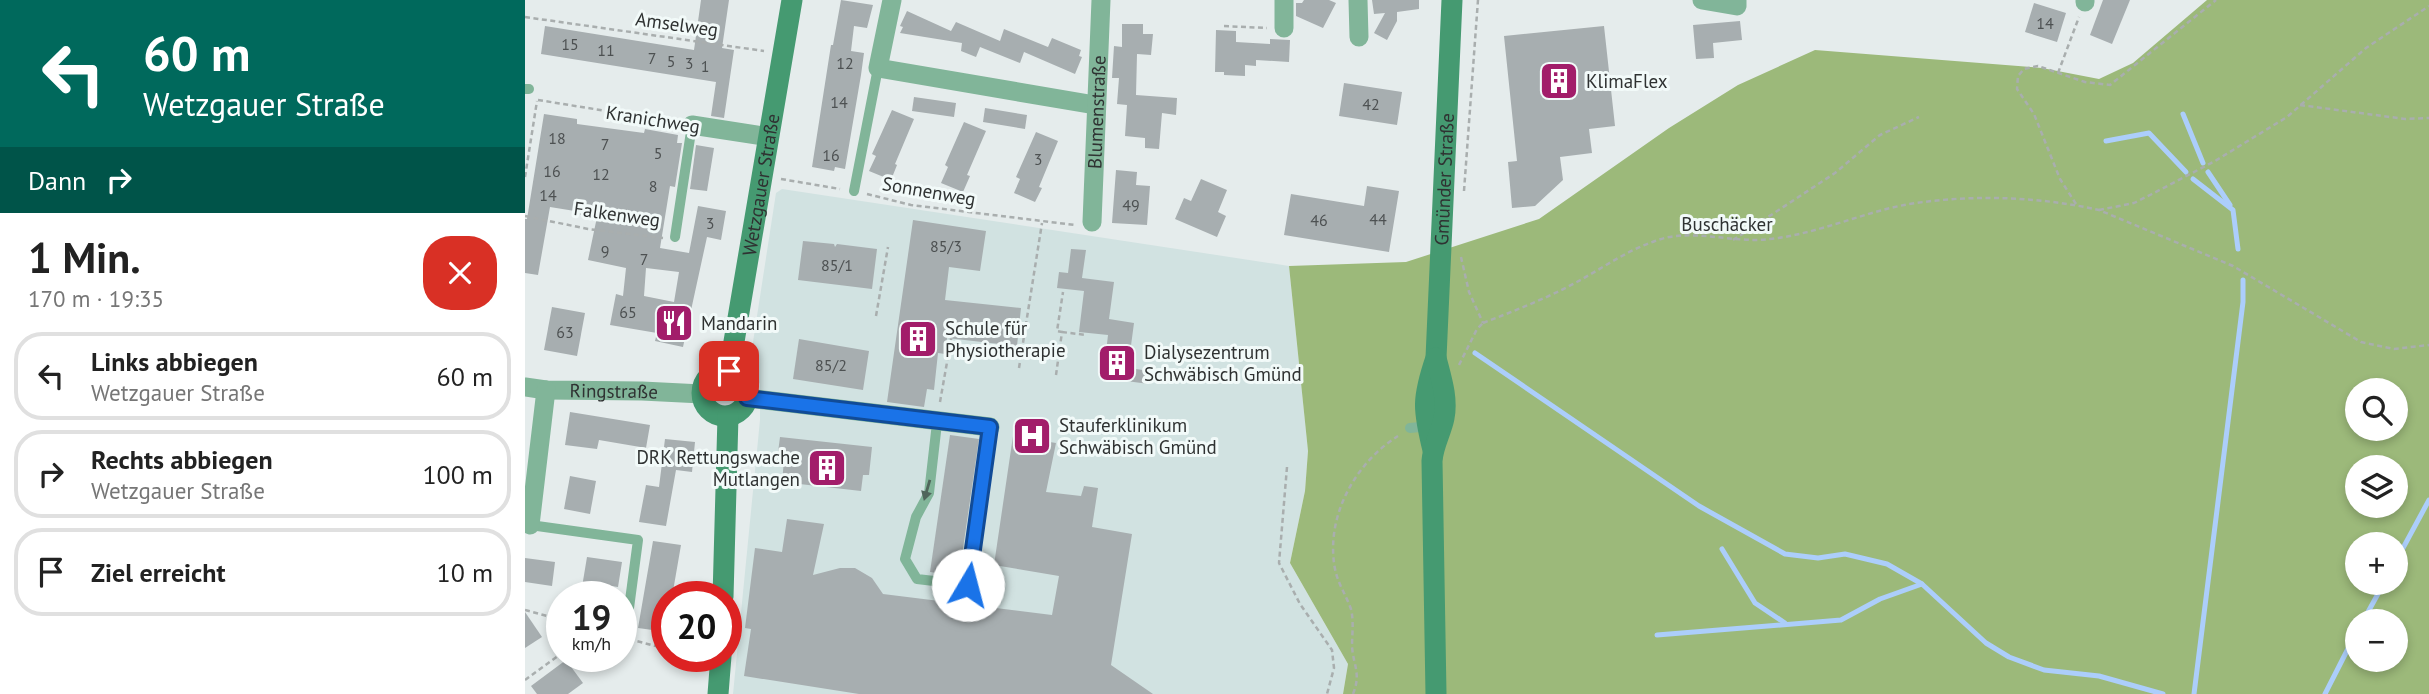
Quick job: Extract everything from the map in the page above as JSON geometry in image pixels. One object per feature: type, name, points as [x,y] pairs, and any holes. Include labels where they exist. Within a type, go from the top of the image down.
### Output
[{"type":"street","name":"Wetzgauer Straße","points":[[729,371],[792,0]]},
{"type":"street","points":[[891,0],[878,68],[1095,105]]},
{"type":"street","name":"Blumenstraße","points":[[1092,222],[1101,0]]},
{"type":"street","points":[[1284,0],[1284,28]]},
{"type":"street","points":[[1358,0],[1359,37]]},
{"type":"street","name":"Gmünder Straße","points":[[1436,694],[1433,450],[1426,427],[1425,405],[1441,384],[1436,358],[1452,0]]},
{"type":"street","points":[[1702,0],[1737,3]]},
{"type":"street","name":"Kranichweg","points":[[692,125],[769,137]]},
{"type":"street","points":[[722,370],[729,371],[742,378],[746,384],[747,398],[741,410],[728,416],[713,414],[707,409],[702,394],[705,381],[722,370]]},
{"type":"street","name":"Ringstraße","points":[[525,387],[546,390],[702,394]]},
{"type":"street","points":[[530,525],[546,390]]},
{"type":"street","points":[[747,398],[937,423],[990,427]]},
{"type":"street","points":[[723,581],[728,416]]},
{"type":"street","points":[[718,694],[719,672]]},
{"type":"lane","points":[[854,191],[878,68]]},
{"type":"lane","name":"Falkenweg","points":[[675,237],[692,125]]},
{"type":"lane","points":[[937,423],[929,493],[916,517],[905,559],[917,579],[968,585],[990,427]]},
{"type":"lane","points":[[530,525],[638,541],[633,581]]},
{"type":"path","points":[[1464,192],[1478,0]]},
{"type":"path","points":[[2076,204],[2060,179],[2034,114],[2017,89],[2018,76],[2024,69],[2038,66],[2085,82],[2111,85],[2216,0]]},
{"type":"path","points":[[2058,73],[2085,1]]},
{"type":"path","points":[[2099,210],[2134,203],[2235,149],[2287,117],[2366,48],[2429,6]]},
{"type":"path","name":"Amselweg","points":[[525,17],[783,53]]},
{"type":"path","points":[[1224,26],[1284,28]]},
{"type":"path","name":"Kranichweg","points":[[525,177],[538,100],[692,125]]},
{"type":"path","points":[[2300,105],[2405,119],[2429,118]]},
{"type":"path","points":[[1733,240],[1835,173],[1880,135],[1919,117]]},
{"type":"path","name":"Sonnenweg","points":[[763,176],[854,191],[911,205],[1084,226],[1092,222]]},
{"type":"path","name":"Buschäcker","points":[[1483,323],[1533,304],[1657,240],[1697,236],[1767,240],[1797,236],[1903,205],[1948,200],[2028,200],[2076,204],[2099,210],[2234,266],[2361,342],[2394,349],[2429,345]]},
{"type":"path","name":"Falkenweg","points":[[525,216],[588,229],[669,239],[675,237]]},
{"type":"path","points":[[1019,368],[1042,222]]},
{"type":"path","points":[[876,316],[888,247]]},
{"type":"path","points":[[1441,384],[1459,364],[1477,329],[1483,323],[1469,292],[1462,270],[1460,251]]},
{"type":"path","points":[[1063,292],[1057,331],[1086,335]]},
{"type":"path","points":[[1056,375],[1062,332]]},
{"type":"path","points":[[937,423],[952,334]]},
{"type":"path","points":[[1353,694],[1358,682],[1352,646],[1353,625],[1350,607],[1335,568],[1333,532],[1344,499],[1362,467],[1381,446],[1426,427]]},
{"type":"path","points":[[1287,467],[1279,563],[1300,604],[1332,650],[1334,668],[1327,694]]},
{"type":"path","points":[[525,610],[546,616]]},
{"type":"path","points":[[525,680],[546,665]]},
{"type":"shaded area","name":"Stauferklinikum Schwäbisch Gmünd","points":[[782,189],[1289,266],[1308,451],[1305,491],[1290,563],[1348,664],[1343,694],[733,694],[735,672],[742,672],[742,603],[760,420],[760,384],[749,368],[776,193]]},
{"type":"green space","points":[[2207,0],[2429,0],[2429,694],[1343,694],[1348,664],[1290,563],[1305,491],[1308,451],[1289,266],[1406,262],[1539,219],[1669,128],[1738,85],[1815,50],[2042,68],[2099,79],[2133,63]]},
{"type":"building","points":[[701,0],[729,0],[722,48],[734,50],[724,118],[711,116],[716,82],[541,54],[545,26],[694,50]]},
{"type":"building","points":[[841,0],[873,5],[867,28],[854,26],[851,51],[864,53],[861,75],[845,169],[835,167],[834,171],[812,167],[831,45]]},
{"type":"building","points":[[1304,0],[1329,0],[1336,3],[1323,28],[1296,16],[1296,3],[1302,3]]},
{"type":"building","points":[[1372,0],[1419,0],[1419,9],[1397,12],[1397,21],[1387,40],[1374,33],[1385,13],[1374,14]]},
{"type":"building","points":[[2103,0],[2130,0],[2112,44],[2090,35]]},
{"type":"building","points":[[2034,3],[2066,13],[2057,42],[2025,32]]},
{"type":"building","points":[[907,11],[951,31],[956,22],[1000,41],[1004,29],[1048,47],[1052,38],[1081,50],[1079,56],[1082,57],[1075,74],[1024,52],[1020,63],[980,47],[976,57],[961,51],[962,43],[900,33],[903,27],[900,26]]},
{"type":"building","points":[[1740,21],[1742,40],[1713,43],[1714,58],[1696,59],[1693,25]]},
{"type":"building","points":[[1122,24],[1143,24],[1143,34],[1153,34],[1151,55],[1137,54],[1136,95],[1177,98],[1176,115],[1162,113],[1159,149],[1145,148],[1145,138],[1125,136],[1127,105],[1117,104],[1119,78],[1112,78],[1114,46],[1122,47]]},
{"type":"building","name":"KlimaFlex","points":[[1604,26],[1615,126],[1589,129],[1592,153],[1560,157],[1563,180],[1535,206],[1512,208],[1508,162],[1517,161],[1504,36]]},
{"type":"building","points":[[1216,30],[1236,31],[1236,42],[1270,44],[1270,39],[1290,40],[1289,62],[1256,60],[1256,66],[1245,65],[1245,76],[1215,72]]},
{"type":"building","points":[[1344,83],[1402,92],[1397,125],[1339,116]]},
{"type":"building","points":[[914,97],[956,103],[954,117],[912,111]]},
{"type":"building","points":[[985,108],[1027,115],[1025,129],[983,122]]},
{"type":"building","points":[[892,110],[914,119],[891,180],[869,171],[876,156],[872,154]]},
{"type":"building","points":[[544,114],[577,119],[577,124],[644,133],[645,129],[678,135],[677,143],[682,143],[675,187],[670,186],[660,248],[689,253],[698,206],[726,211],[721,240],[707,237],[683,347],[655,341],[657,333],[610,325],[616,294],[623,296],[626,268],[588,260],[597,217],[550,207],[538,275],[525,273],[527,219]],"holes":[[[646,268],[679,272],[674,302],[644,296]]]},
{"type":"building","points":[[964,122],[986,131],[967,175],[970,176],[963,192],[941,183],[948,167],[945,165]]},
{"type":"building","points":[[1036,132],[1058,141],[1035,202],[1014,193],[1020,179],[1016,177]]},
{"type":"building","points":[[696,145],[714,148],[707,191],[690,189]]},
{"type":"building","points":[[1116,170],[1137,172],[1136,185],[1150,186],[1147,225],[1112,223]]},
{"type":"building","points":[[1201,179],[1227,190],[1218,212],[1226,216],[1217,237],[1175,219],[1184,198],[1191,201]]},
{"type":"building","points":[[1367,186],[1399,191],[1389,252],[1284,235],[1291,194],[1364,206]]},
{"type":"building","points":[[913,220],[986,231],[980,271],[949,267],[945,300],[1021,308],[1017,346],[947,338],[945,354],[938,353],[934,390],[927,389],[924,407],[887,402]]},
{"type":"building","points":[[803,241],[834,244],[835,247],[837,244],[877,249],[872,289],[798,280]]},
{"type":"building","points":[[1071,249],[1086,250],[1082,278],[1114,282],[1109,319],[1134,323],[1128,368],[1151,371],[1149,384],[1103,378],[1108,335],[1079,332],[1084,291],[1057,288],[1059,272],[1068,273]]},
{"type":"building","points":[[552,307],[585,313],[577,356],[544,350]]},
{"type":"building","points":[[799,339],[869,351],[863,390],[793,379]]},
{"type":"building","points":[[570,412],[650,425],[646,448],[599,440],[597,449],[565,445]]},
{"type":"building","points":[[950,435],[979,439],[959,576],[930,572]]},
{"type":"building","points":[[1013,436],[1056,443],[1046,492],[1081,496],[1084,486],[1098,488],[1092,527],[1132,534],[1111,665],[1153,694],[859,694],[744,676],[751,629],[745,628],[755,548],[782,552],[787,519],[824,524],[813,575],[840,568],[855,568],[872,578],[883,594],[1052,615],[1059,576],[994,565]]},
{"type":"building","name":"DRK Rettungswache Mutlangen","points":[[780,437],[872,447],[869,475],[863,475],[861,491],[782,482],[784,460],[777,460]]},
{"type":"building","points":[[665,439],[695,442],[692,472],[676,470],[666,526],[639,522],[646,485],[659,487]]},
{"type":"building","points":[[570,476],[596,481],[590,514],[564,509]]},
{"type":"building","points":[[653,541],[681,545],[675,581],[651,581],[651,630],[638,628]]},
{"type":"building","points":[[587,557],[622,562],[619,581],[583,581]]},
{"type":"building","points":[[525,558],[555,562],[553,581],[546,581],[546,585],[525,582]]},
{"type":"building","points":[[525,612],[542,637],[525,648]]},
{"type":"building","points":[[550,672],[575,672],[583,683],[568,694],[537,694],[531,686]]},
{"type":"waterway","points":[[2183,114],[2203,163]]},
{"type":"waterway","points":[[2106,141],[2149,133],[2186,172]]},
{"type":"waterway","points":[[2208,172],[2230,205]]},
{"type":"waterway","points":[[2193,179],[2233,210],[2238,249]]},
{"type":"waterway","points":[[2194,694],[2243,302],[2243,280]]},
{"type":"waterway","points":[[1475,353],[1699,506],[1785,554],[1818,558],[1845,554],[1887,564],[1922,584],[1986,643],[2009,657],[2044,670],[2099,676],[2163,694]]},
{"type":"waterway","points":[[2408,539],[2429,500]]},
{"type":"waterway","points":[[1722,549],[1755,603],[1785,623]]},
{"type":"waterway","points":[[1657,635],[1841,620],[1880,599],[1922,584]]},
{"type":"waterway","points":[[2370,609],[2377,595]]},
{"type":"waterway","points":[[2325,694],[2345,655]]},
{"type":"place","name":"KlimaFlex","points":[[1559,81]]},
{"type":"place","name":"Mandarin","points":[[674,323]]},
{"type":"place","name":"Schule für Physiotherapie","points":[[918,339]]},
{"type":"place","name":"Dialysezentrum Schwäbisch Gmünd","points":[[1117,363]]},
{"type":"place","name":"Stauferklinikum Schwäbisch Gmünd","points":[[1032,436]]},
{"type":"place","name":"DRK Rettungswache Mutlangen","points":[[827,468]]},
{"type":"route","points":[[729,371],[736,373],[746,384],[747,398],[937,423],[990,427],[968,585]]}]
